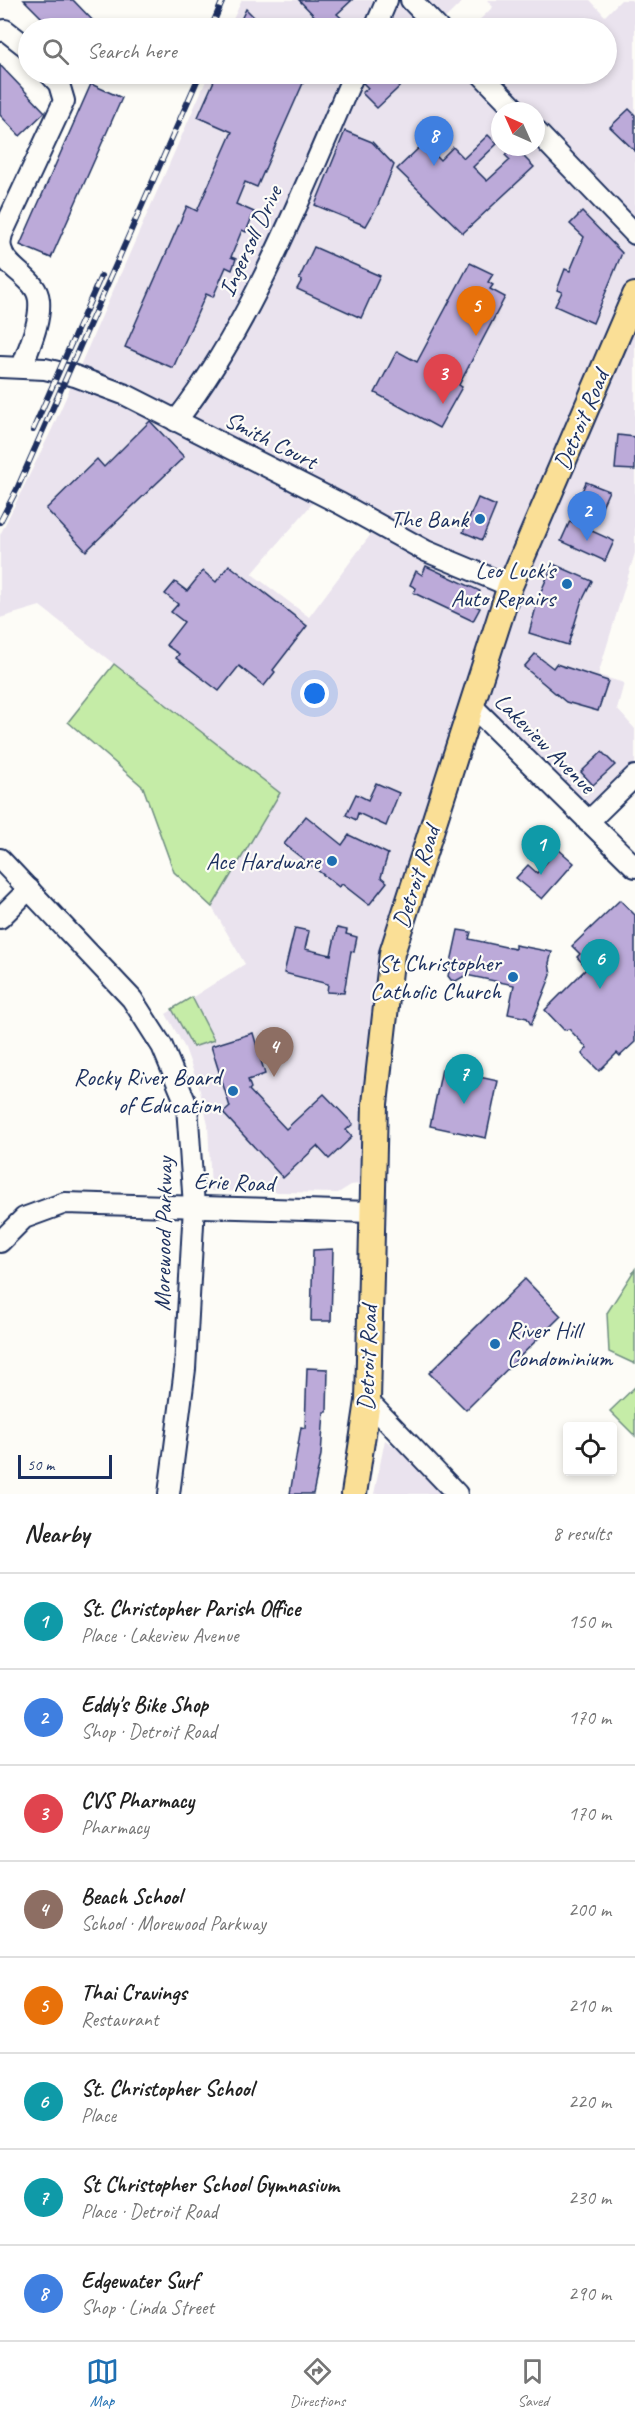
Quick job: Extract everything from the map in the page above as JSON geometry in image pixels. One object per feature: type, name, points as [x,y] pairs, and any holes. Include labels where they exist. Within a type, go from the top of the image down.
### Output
[{"type":"main road","name":"Detroit Road","points":[[354,1494],[368,1401],[375,1104],[392,953],[510,586],[635,295]]},
{"type":"street","points":[[379,18],[387,0]]},
{"type":"street","points":[[411,0],[428,18]]},
{"type":"street","points":[[0,32],[5,30],[18,40]]},
{"type":"street","points":[[22,367],[37,321],[39,298],[28,281],[6,259],[1,249],[2,234],[64,100],[59,84]]},
{"type":"street","name":"Ingersoll Drive","points":[[176,421],[200,390],[224,352],[291,216],[350,84]]},
{"type":"street","points":[[491,84],[508,102]]},
{"type":"street","points":[[545,140],[635,234]]},
{"type":"street","name":"Smith Court","points":[[0,367],[22,367],[75,376],[126,395],[341,504],[426,550],[510,586]]},
{"type":"street","name":"Lakeview Avenue","points":[[471,705],[635,867]]},
{"type":"street","points":[[588,822],[635,776]]},
{"type":"street","name":"Morewood Parkway","points":[[0,859],[132,999],[162,1046],[188,1106],[194,1206],[185,1369],[169,1494]]},
{"type":"street","points":[[0,918],[29,889]]},
{"type":"street","name":"Erie Road","points":[[0,1242],[24,1218],[65,1203],[371,1212]]},
{"type":"street","points":[[368,1401],[457,1494]]},
{"type":"shaded area","points":[[242,0],[464,0],[445,18],[234,18]]},
{"type":"shaded area","points":[[487,0],[590,0],[605,16],[621,0],[631,0],[635,4],[635,553],[598,675],[624,683],[617,709],[635,729],[635,781],[595,820],[479,704],[405,938],[385,1096],[363,1086],[359,1184],[351,1185],[338,1193],[211,1191],[208,1124],[199,1087],[185,1048],[166,1014],[245,964],[212,907],[279,793],[40,606],[0,618],[0,535],[52,429],[205,84],[617,84],[617,18],[481,18],[493,7]],"holes":[[[323,491],[380,522],[309,617],[252,574]]]},
{"type":"shaded area","points":[[385,1440],[398,1449],[442,1494],[374,1494]]},
{"type":"green space","points":[[114,664],[280,793],[212,907],[174,872],[143,787],[68,722]]},
{"type":"green space","points":[[192,997],[214,1040],[193,1047],[172,1009]]},
{"type":"green space","points":[[635,1269],[635,1364],[609,1352],[607,1313]]},
{"type":"green space","points":[[635,1387],[635,1436],[610,1411]]},
{"type":"building","points":[[24,0],[73,0],[90,18],[42,18]]},
{"type":"building","points":[[299,0],[352,0],[337,14],[341,18],[316,18]]},
{"type":"building","points":[[246,9],[255,18],[242,18]]},
{"type":"building","points":[[0,65],[45,112],[20,136],[0,115]]},
{"type":"building","points":[[91,84],[122,98],[51,258],[20,245]]},
{"type":"building","points":[[213,84],[303,84],[257,187],[245,182],[236,204],[254,212],[246,232],[242,230],[231,257],[236,259],[232,270],[226,267],[213,297],[206,294],[173,368],[125,347],[187,206],[197,211],[232,132],[198,117]]},
{"type":"building","points":[[364,84],[402,84],[377,108],[362,93],[368,88]]},
{"type":"building","points":[[629,109],[635,115],[635,151],[610,127]]},
{"type":"building","points":[[345,131],[372,142],[394,165],[378,205],[366,226],[315,205]]},
{"type":"building","points":[[488,135],[491,138],[491,150],[473,167],[487,181],[510,160],[506,156],[523,156],[534,167],[463,233],[397,169],[424,143],[440,160],[453,147],[464,158]]},
{"type":"building","points":[[582,212],[622,253],[593,323],[555,306],[562,292],[557,290],[565,269],[570,271],[584,237],[570,224]]},
{"type":"building","points":[[314,247],[380,276],[361,318],[297,289],[302,280],[299,279]]},
{"type":"building","points":[[470,263],[493,274],[488,282],[493,285],[490,289],[505,297],[459,385],[462,387],[439,428],[375,393],[397,351],[417,362]]},
{"type":"building","points":[[150,421],[184,457],[86,551],[46,509],[97,459],[104,467]]},
{"type":"building","points":[[618,435],[635,437],[635,470],[615,469]]},
{"type":"building","points":[[586,482],[609,491],[599,513],[577,503]]},
{"type":"building","name":"The Bank","points":[[478,498],[496,506],[482,540],[463,532]]},
{"type":"building","points":[[570,521],[614,541],[605,561],[561,541]]},
{"type":"building","points":[[553,564],[592,581],[581,603],[568,645],[529,633],[539,596]]},
{"type":"building","points":[[229,565],[307,626],[273,670],[275,672],[264,686],[239,666],[219,691],[176,658],[179,654],[166,645],[184,622],[171,612],[178,604],[165,594],[175,582],[187,591],[203,571],[216,582]]},
{"type":"building","points":[[426,566],[480,591],[474,605],[480,608],[473,621],[414,593],[416,588],[410,585],[416,571],[422,575]]},
{"type":"building","points":[[535,654],[553,668],[556,664],[608,681],[598,711],[566,702],[524,667]]},
{"type":"building","points":[[602,752],[615,765],[593,785],[581,772]]},
{"type":"building","points":[[376,783],[399,793],[386,826],[358,813],[356,820],[346,815],[356,794],[368,800]]},
{"type":"building","name":"Ace Hardware","points":[[306,816],[342,845],[349,835],[388,854],[381,877],[387,882],[369,905],[342,884],[339,887],[284,844]]},
{"type":"building","points":[[558,849],[574,863],[542,899],[516,878],[528,865],[537,873]]},
{"type":"building","points":[[620,900],[635,915],[635,1042],[620,1056],[617,1053],[599,1071],[582,1054],[587,1048],[569,1029],[564,1030],[545,1010],[587,968],[577,957],[580,954],[572,946]]},
{"type":"building","points":[[295,928],[309,931],[305,949],[331,955],[337,928],[347,930],[346,934],[357,937],[354,952],[351,951],[344,993],[327,992],[328,984],[284,973]]},
{"type":"building","name":"St Christopher Catholic Church","points":[[458,930],[471,932],[469,939],[515,949],[515,945],[552,952],[549,963],[551,975],[531,1025],[527,1018],[508,1014],[514,985],[466,975],[456,981],[451,980],[448,976]]},
{"type":"building","points":[[253,1033],[265,1074],[248,1080],[251,1088],[249,1090],[286,1129],[324,1094],[353,1124],[346,1130],[352,1137],[329,1159],[317,1146],[283,1178],[223,1113],[230,1107],[211,1046]]},
{"type":"building","points":[[442,1069],[498,1081],[486,1138],[430,1126]]},
{"type":"building","points":[[333,1249],[331,1321],[311,1321],[313,1250]]},
{"type":"building","name":"River Hill Condominium","points":[[525,1279],[561,1316],[466,1410],[429,1373]]},
{"type":"building","points":[[307,1368],[328,1369],[327,1412],[324,1412],[321,1455],[313,1494],[290,1494],[301,1427],[305,1428]]},
{"type":"railway","points":[[215,18],[223,0]]},
{"type":"railway","points":[[0,522],[17,489],[196,84]]},
{"type":"railway","points":[[33,430],[101,276]]},
{"type":"place","name":"Edgewater Surf","points":[[434,166]]},
{"type":"place","name":"Thai Cravings","points":[[476,336]]},
{"type":"place","name":"CVS Pharmacy","points":[[443,404]]},
{"type":"place","name":"The Bank","points":[[480,519]]},
{"type":"place","name":"Eddy's Bike Shop","points":[[587,541]]},
{"type":"place","name":"Leo Luck's Auto Repairs","points":[[567,584]]},
{"type":"place","name":"Ace Hardware","points":[[332,861]]},
{"type":"place","name":"St. Christopher Parish Office","points":[[541,875]]},
{"type":"place","name":"St Christopher Catholic Church","points":[[513,977]]},
{"type":"place","name":"St. Christopher School","points":[[600,989]]},
{"type":"place","name":"Beach School","points":[[274,1077]]},
{"type":"place","name":"Rocky River Board of Education","points":[[233,1091]]},
{"type":"place","name":"St Christopher School Gymnasium","points":[[464,1104]]},
{"type":"place","name":"River Hill Condominium","points":[[495,1344]]}]
